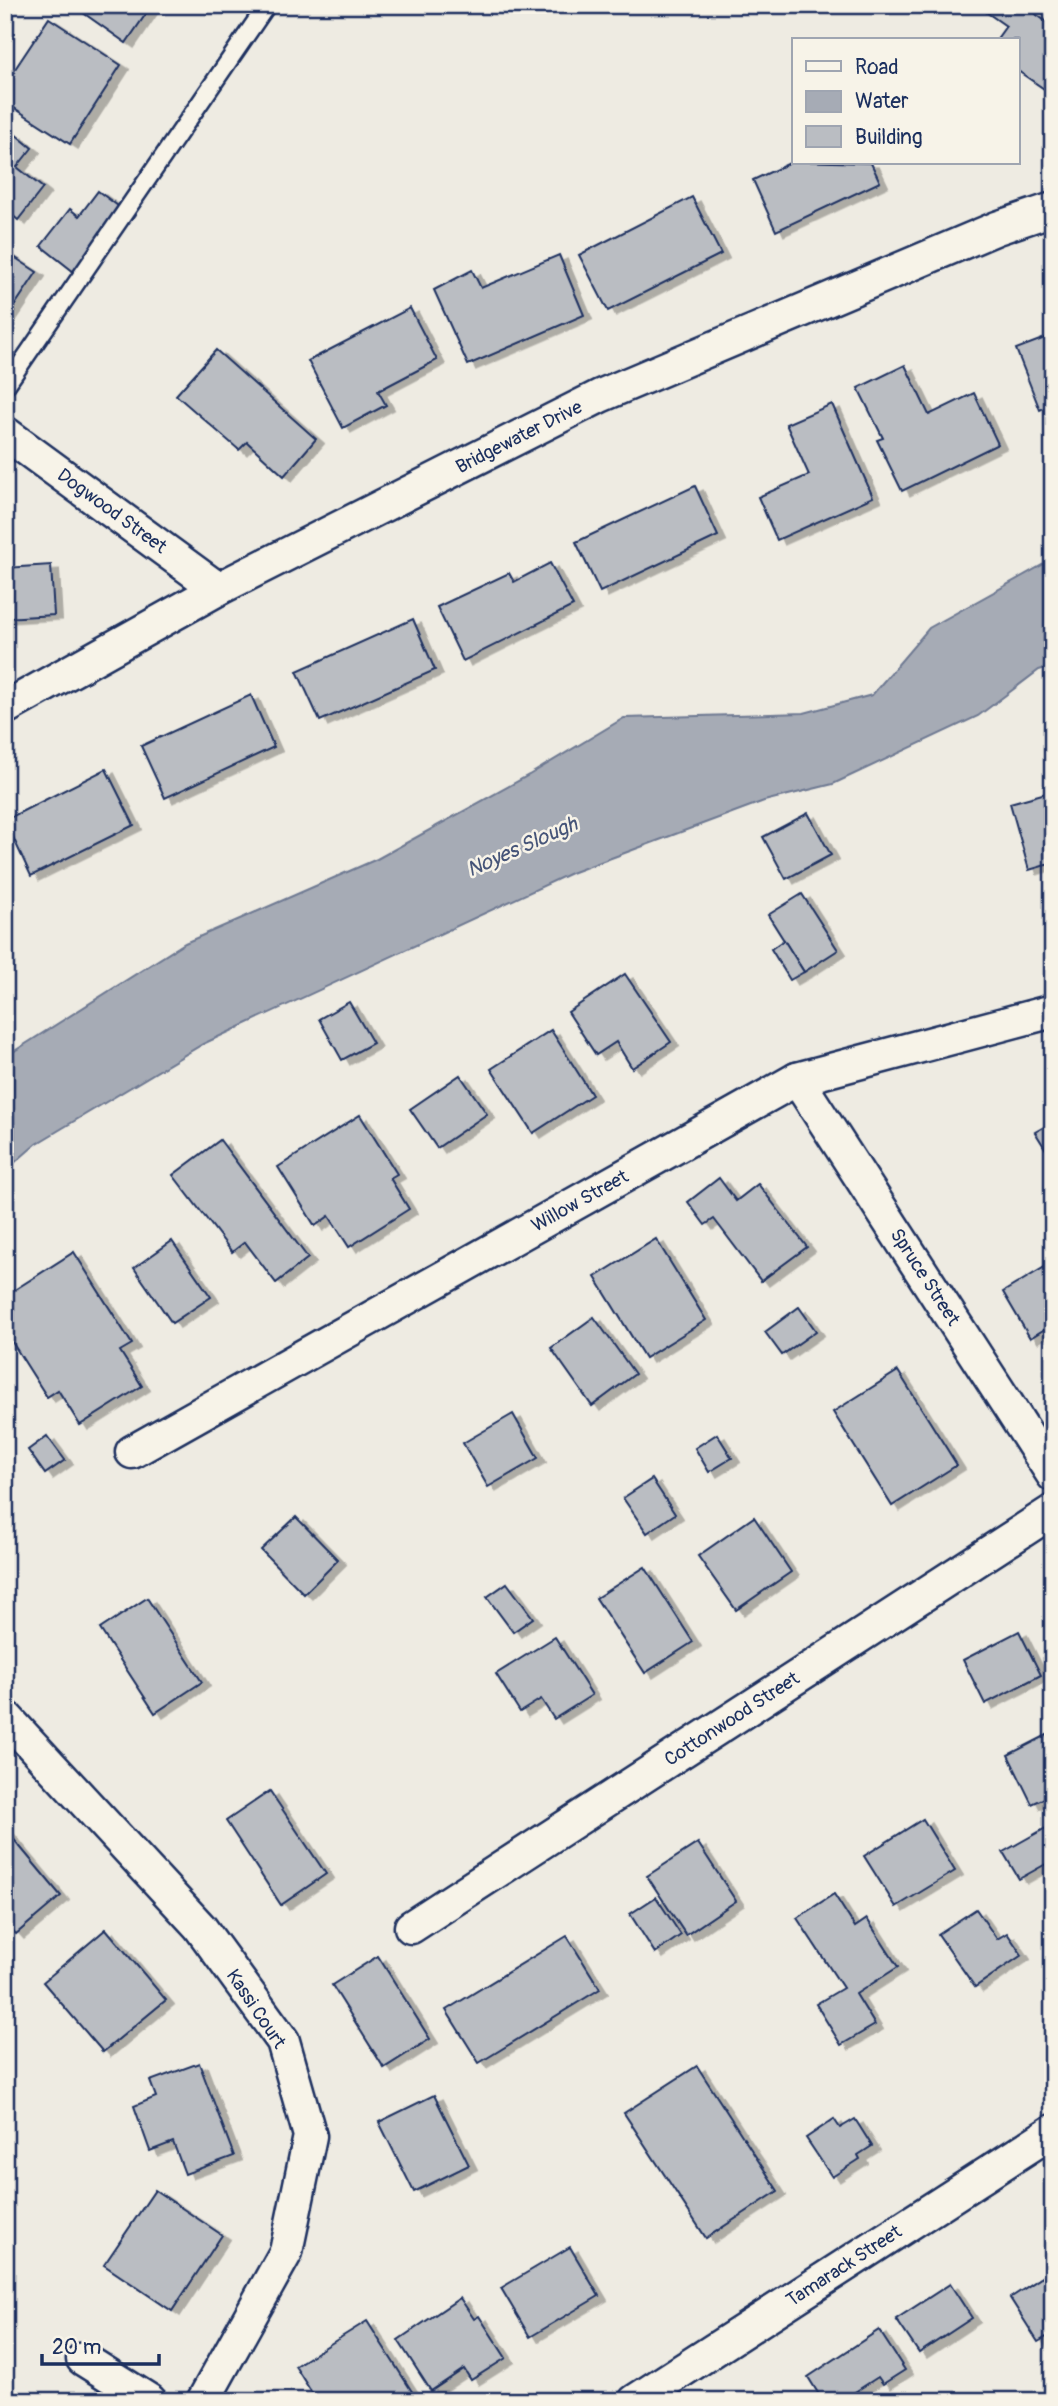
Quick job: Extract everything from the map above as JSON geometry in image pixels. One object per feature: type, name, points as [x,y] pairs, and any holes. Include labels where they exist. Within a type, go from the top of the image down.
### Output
[{"type":"street","name":"Bridgewater Drive","points":[[5,708],[218,589],[600,396],[997,228],[1053,209]]},
{"type":"street","name":"Dogwood Street","points":[[5,433],[218,589]]},
{"type":"street","name":"Willow Street","points":[[132,1452],[797,1079],[1053,1011]]},
{"type":"street","name":"Spruce Street","points":[[797,1079],[1053,1475]]},
{"type":"street","name":"Cottonwood Street","points":[[411,1927],[1053,1511]]},
{"type":"street","name":"Kassi Court","points":[[5,1716],[200,1927],[283,2041],[310,2136],[286,2252],[202,2401]]},
{"type":"street","name":"Tamarack Street","points":[[635,2401],[1053,2131]]},
{"type":"street","points":[[83,2359],[150,2401]]},
{"type":"lane","points":[[5,387],[267,5]]},
{"type":"water","name":"Noyes Slough","points":[[1053,559],[1053,666],[1039,670],[978,716],[833,784],[764,801],[571,873],[203,1044],[36,1144],[5,1171],[5,1057],[185,943],[377,859],[529,775],[624,718],[804,713],[872,695],[929,628]]},
{"type":"building","points":[[72,5],[152,5],[126,43]]},
{"type":"building","points":[[976,5],[1029,5],[1027,8],[1047,22],[1053,13],[1053,95],[1020,72],[1020,38],[997,38],[1006,26]]},
{"type":"building","points":[[49,18],[121,65],[70,144],[5,102],[5,84]]},
{"type":"building","points":[[15,134],[32,148],[17,167],[43,188],[18,220],[5,209],[5,146]]},
{"type":"building","points":[[792,162],[871,164],[880,182],[776,231],[753,180]]},
{"type":"building","points":[[98,191],[122,209],[74,272],[41,246],[70,209],[79,216]]},
{"type":"building","points":[[692,197],[721,254],[608,311],[579,255]]},
{"type":"building","points":[[5,251],[37,272],[5,320]]},
{"type":"building","points":[[559,255],[584,315],[468,365],[434,290],[472,270],[481,288]]},
{"type":"building","points":[[410,308],[437,360],[378,391],[386,405],[343,428],[308,361]]},
{"type":"building","points":[[1053,335],[1053,404],[1040,410],[1016,349]]},
{"type":"building","points":[[216,350],[316,439],[284,476],[247,442],[239,450],[176,395]]},
{"type":"building","points":[[905,365],[929,415],[974,393],[998,444],[902,491],[877,440],[883,438],[858,388]]},
{"type":"building","points":[[832,404],[873,497],[777,540],[758,497],[809,475],[786,424]]},
{"type":"building","points":[[695,486],[718,536],[600,592],[576,542]]},
{"type":"building","points":[[550,563],[573,606],[463,661],[437,607],[509,573],[514,582]]},
{"type":"building","points":[[51,565],[54,615],[5,618],[5,568]]},
{"type":"building","points":[[413,619],[435,670],[320,721],[297,671]]},
{"type":"building","points":[[251,695],[274,747],[165,798],[141,746]]},
{"type":"building","points":[[106,769],[134,825],[31,876],[5,820]]},
{"type":"building","points":[[1053,791],[1053,863],[1029,870],[1010,803]]},
{"type":"building","points":[[808,813],[831,855],[786,879],[763,837]]},
{"type":"building","points":[[802,894],[838,950],[804,972],[768,915]]},
{"type":"building","points":[[784,940],[804,972],[790,980],[771,949]]},
{"type":"building","points":[[625,974],[671,1042],[632,1068],[616,1042],[596,1055],[568,1012]]},
{"type":"building","points":[[349,1002],[373,1043],[342,1060],[319,1019]]},
{"type":"building","points":[[551,1030],[592,1095],[533,1133],[491,1069]]},
{"type":"building","points":[[460,1075],[487,1114],[437,1148],[410,1109]]},
{"type":"building","points":[[360,1115],[397,1174],[390,1178],[409,1209],[349,1247],[329,1216],[315,1226],[278,1167]]},
{"type":"building","points":[[1053,1122],[1053,1161],[1035,1132]]},
{"type":"building","points":[[220,1140],[308,1258],[276,1283],[245,1242],[232,1252],[173,1175]]},
{"type":"building","points":[[719,1178],[736,1201],[758,1184],[807,1247],[761,1281],[714,1219],[705,1225],[688,1202]]},
{"type":"building","points":[[656,1239],[706,1320],[645,1358],[595,1277]]},
{"type":"building","points":[[172,1241],[211,1297],[172,1323],[134,1268]]},
{"type":"building","points":[[74,1252],[132,1344],[120,1351],[142,1386],[80,1425],[58,1390],[47,1397],[5,1331],[5,1296]]},
{"type":"building","points":[[1053,1262],[1053,1324],[1030,1338],[1003,1292]]},
{"type":"building","points":[[799,1307],[816,1331],[782,1355],[765,1332]]},
{"type":"building","points":[[594,1317],[635,1374],[592,1406],[551,1348]]},
{"type":"building","points":[[898,1371],[957,1465],[892,1506],[833,1412]]},
{"type":"building","points":[[513,1414],[538,1458],[488,1487],[463,1443]]},
{"type":"building","points":[[717,1434],[732,1458],[709,1472],[695,1448]]},
{"type":"building","points":[[47,1436],[65,1460],[45,1474],[28,1450]]},
{"type":"building","points":[[652,1479],[675,1514],[647,1533],[623,1498]]},
{"type":"building","points":[[296,1517],[338,1560],[304,1594],[261,1550]]},
{"type":"building","points":[[754,1517],[791,1572],[736,1610],[698,1556]]},
{"type":"building","points":[[645,1567],[693,1642],[645,1673],[596,1598]]},
{"type":"building","points":[[507,1583],[533,1618],[513,1632],[487,1597]]},
{"type":"building","points":[[147,1598],[202,1682],[155,1713],[100,1629]]},
{"type":"building","points":[[1019,1631],[1041,1675],[985,1704],[963,1660]]},
{"type":"building","points":[[555,1637],[592,1695],[554,1719],[541,1699],[520,1712],[496,1674]]},
{"type":"building","points":[[1053,1732],[1053,1794],[1032,1804],[1008,1755]]},
{"type":"building","points":[[270,1791],[326,1874],[281,1905],[226,1821]]},
{"type":"building","points":[[923,1819],[955,1871],[896,1907],[864,1856]]},
{"type":"building","points":[[1053,1824],[1053,1860],[1019,1879],[1003,1852]]},
{"type":"building","points":[[6,1830],[61,1896],[16,1934],[5,1922]]},
{"type":"building","points":[[698,1843],[736,1901],[686,1935],[647,1876]]},
{"type":"building","points":[[1053,1871],[1053,1886],[1046,1874]]},
{"type":"building","points":[[834,1894],[855,1927],[867,1919],[898,1967],[856,1994],[875,2025],[841,2045],[816,2004],[843,1988],[797,1918]]},
{"type":"building","points":[[656,1897],[681,1935],[655,1953],[630,1914]]},
{"type":"building","points":[[976,1909],[997,1939],[1007,1933],[1022,1955],[975,1987],[938,1934]]},
{"type":"building","points":[[106,1929],[166,2000],[103,2052],[43,1982]]},
{"type":"building","points":[[567,1936],[600,1989],[479,2063],[446,2010]]},
{"type":"building","points":[[378,1956],[430,2039],[384,2068],[332,1985]]},
{"type":"building","points":[[199,2063],[234,2156],[185,2174],[173,2142],[150,2151],[134,2106],[156,2097],[150,2081]]},
{"type":"building","points":[[697,2066],[778,2191],[706,2238],[624,2113]]},
{"type":"building","points":[[434,2095],[469,2165],[414,2192],[379,2122]]},
{"type":"building","points":[[834,2119],[840,2128],[855,2119],[872,2146],[858,2155],[860,2159],[832,2177],[806,2138]]},
{"type":"building","points":[[155,2190],[222,2235],[172,2311],[104,2265]]},
{"type":"building","points":[[570,2247],[599,2296],[530,2337],[501,2288]]},
{"type":"building","points":[[1044,2276],[1053,2290],[1053,2333],[1038,2342],[1010,2298]]},
{"type":"building","points":[[950,2284],[972,2318],[919,2353],[896,2319]]},
{"type":"building","points":[[460,2298],[474,2319],[479,2316],[506,2358],[471,2380],[464,2369],[431,2391],[398,2340]]},
{"type":"building","points":[[367,2321],[418,2401],[317,2401],[295,2366]]},
{"type":"building","points":[[879,2330],[905,2370],[883,2384],[878,2377],[841,2401],[823,2401],[808,2377]]}]
